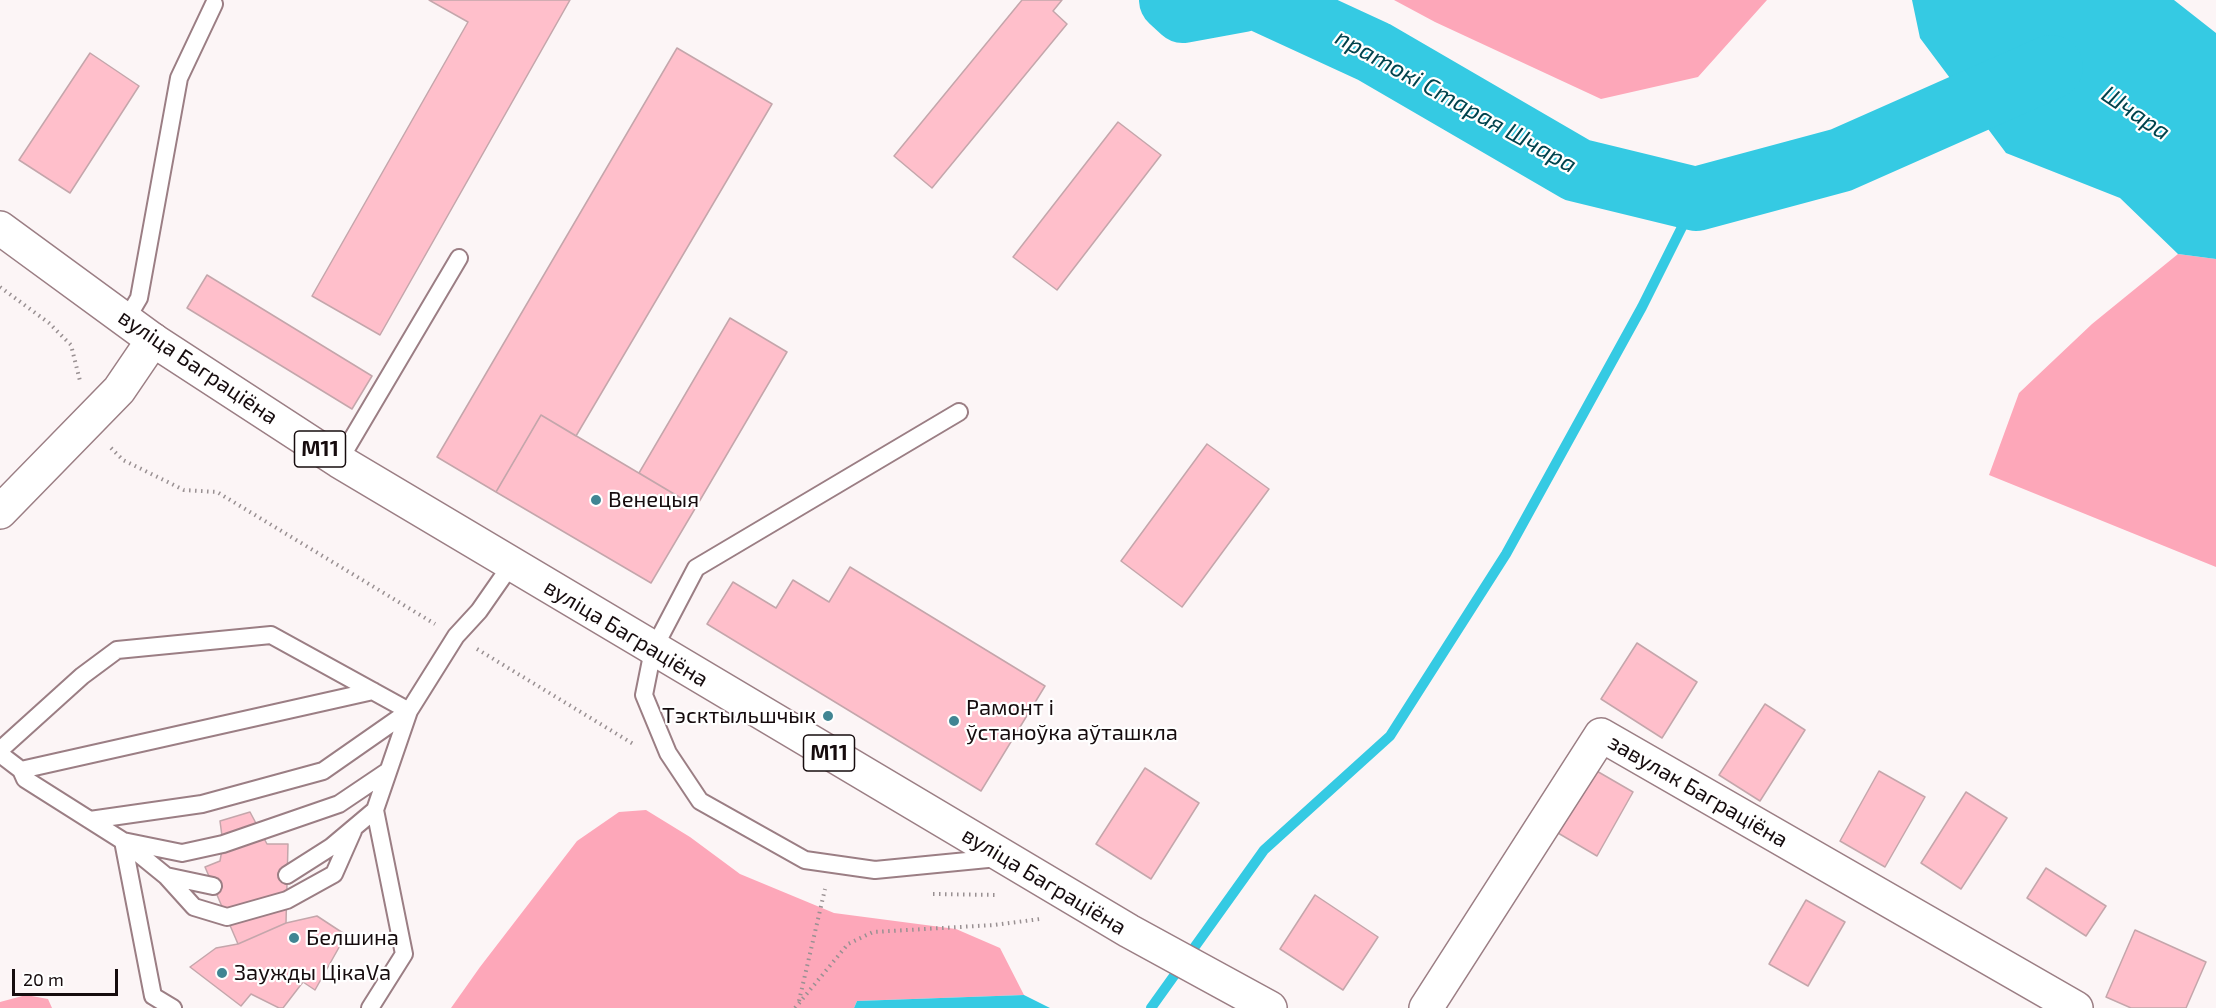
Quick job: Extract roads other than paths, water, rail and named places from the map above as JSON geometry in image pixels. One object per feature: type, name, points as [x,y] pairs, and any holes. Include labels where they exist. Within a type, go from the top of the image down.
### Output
[{"type":"main road","name":"вуліца Баграціёна","points":[[0,228],[153,340],[339,461],[1129,931],[1270,1008]]},
{"type":"main road","points":[[0,512],[119,390],[153,340]]},
{"type":"main road","name":"завулак Баграціёна","points":[[1426,1008],[1600,735],[2076,1008]]},
{"type":"lane","points":[[126,320],[140,298],[179,78],[214,4]]},
{"type":"lane","points":[[339,461],[459,258]]},
{"type":"lane","points":[[959,412],[696,568],[654,650],[644,695],[668,753],[699,801],[805,860],[875,870],[1005,858]]},
{"type":"lane","points":[[370,1008],[404,954],[375,810],[409,711],[456,636],[479,611],[511,565]]},
{"type":"lane","points":[[354,828],[334,874],[287,900],[227,917],[194,907],[166,876],[123,841],[25,779],[21,770],[0,752],[82,676],[117,650],[272,635],[409,711]]},
{"type":"lane","points":[[21,770],[373,691]]},
{"type":"lane","points":[[90,820],[202,804],[323,771],[409,711]]},
{"type":"lane","points":[[123,841],[182,853],[223,844],[339,804],[388,771]]},
{"type":"lane","points":[[287,875],[331,847],[375,810]]},
{"type":"lane","points":[[123,841],[153,996],[173,1008]]},
{"type":"lane","points":[[166,876],[213,886]]},
{"type":"water","name":"Шчара","points":[[1912,0],[2174,0],[2216,33],[2216,259],[2178,254],[2120,198],[2006,153],[1920,38]]},
{"type":"water","points":[[1024,995],[1050,1008],[854,1008],[857,1001]]},
{"type":"waterway","name":"пратокі Старая Шчара","points":[[1171,0],[1183,11],[1243,0]]},
{"type":"waterway","name":"пратокі Старая Шчара","points":[[1261,0],[1374,52],[1577,170],[1696,199],[1841,160],[2051,67]]},
{"type":"waterway","points":[[1151,1008],[1264,850],[1390,736],[1506,554],[1642,307],[1696,199]]},
{"type":"place","name":"Венецыя","points":[[596,500]]},
{"type":"place","name":"Тэсктыльшчык","points":[[828,716]]},
{"type":"place","name":"Рамонт і ўстаноўка аўташкла","points":[[954,721]]},
{"type":"place","name":"Белшина","points":[[294,938]]},
{"type":"place","name":"Заужды ЦікаVа","points":[[222,973]]}]
